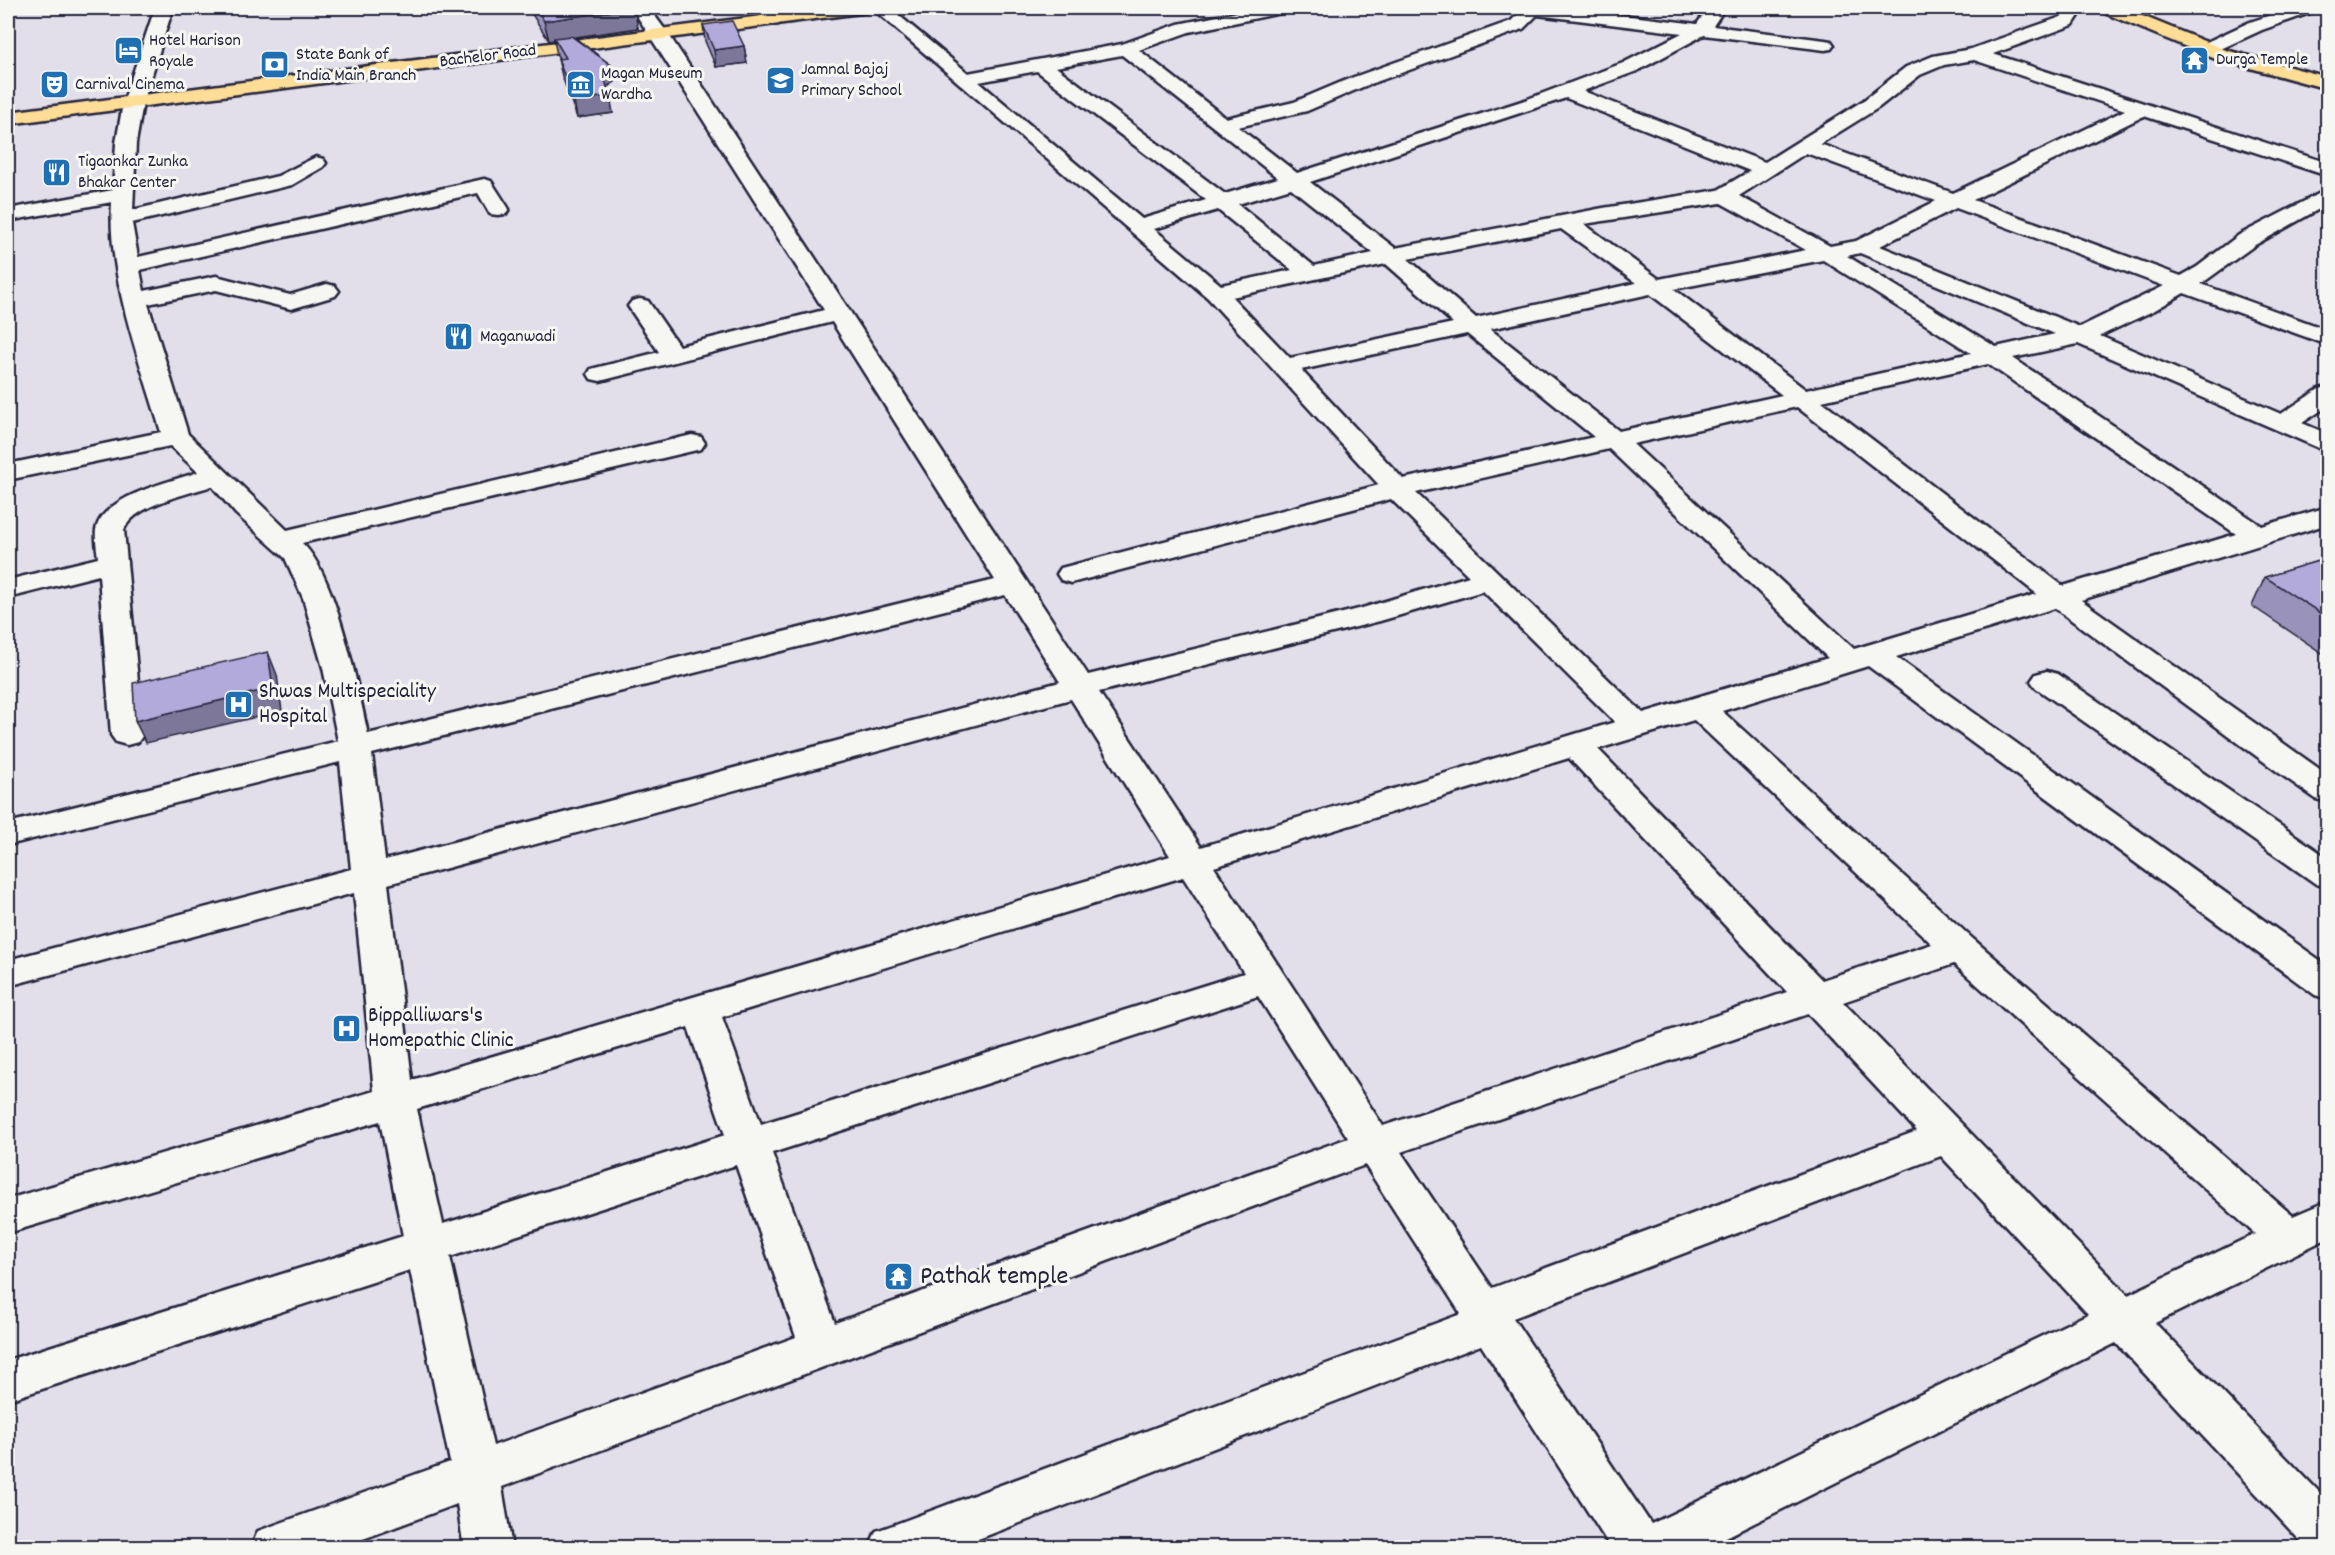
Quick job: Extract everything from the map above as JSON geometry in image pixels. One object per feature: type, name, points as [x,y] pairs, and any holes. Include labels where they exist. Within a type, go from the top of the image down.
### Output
[{"type":"main road","name":"Bachelor Road","points":[[8,118],[660,35],[768,14],[861,8]]},
{"type":"main road","points":[[2108,8],[2213,46],[2231,58],[2328,83]]},
{"type":"street","points":[[164,8],[133,103],[126,143],[122,206],[128,266],[135,300],[176,437],[217,475],[246,508],[297,554],[318,598],[338,668],[355,747],[395,1100],[476,1474],[488,1548]]},
{"type":"street","points":[[640,8],[660,35],[1374,1145],[1639,1548]]},
{"type":"street","points":[[880,8],[1216,293],[1397,489],[1637,726]]},
{"type":"street","points":[[964,79],[1126,49],[1184,28],[1281,8]]},
{"type":"street","points":[[1527,8],[1826,45]]},
{"type":"street","points":[[1224,124],[1300,107],[1358,82],[1517,25],[1534,8]]},
{"type":"street","points":[[1138,227],[1295,180],[1565,92],[1630,67],[1702,28],[1717,8]]},
{"type":"street","points":[[1216,293],[1565,221],[1724,196],[1871,104],[1913,71],[1940,60],[1975,54],[2067,21],[2076,8]]},
{"type":"street","points":[[2213,46],[2256,26],[2307,8]]},
{"type":"street","points":[[2213,46],[2235,16]]},
{"type":"street","points":[[1126,49],[1391,256],[1471,326],[1614,440],[1860,658],[2328,985]]},
{"type":"street","points":[[1975,54],[2328,170]]},
{"type":"street","points":[[1041,64],[1222,202],[1309,273]]},
{"type":"street","points":[[1565,92],[1765,169]]},
{"type":"street","points":[[1283,367],[1656,286],[1862,246],[2142,109]]},
{"type":"street","points":[[1803,145],[2328,338]]},
{"type":"street","points":[[8,215],[122,206],[285,181],[316,163]]},
{"type":"street","points":[[128,266],[484,185],[498,209]]},
{"type":"street","points":[[1071,574],[1397,489],[2080,336],[2147,305],[2205,272],[2247,240],[2328,195]]},
{"type":"street","points":[[1724,196],[1827,253],[1991,355],[2258,536]]},
{"type":"street","points":[[1565,221],[1656,286],[2059,597],[2239,730],[2328,791]]},
{"type":"street","points":[[1862,246],[2080,336],[2328,444]]},
{"type":"street","points":[[135,300],[216,284],[291,302],[327,291]]},
{"type":"street","points":[[640,306],[673,355]]},
{"type":"street","points":[[600,374],[839,313]]},
{"type":"street","points":[[2283,425],[2328,394]]},
{"type":"street","points":[[8,472],[176,437]]},
{"type":"street","points":[[281,540],[692,443]]},
{"type":"street","points":[[127,735],[110,530],[115,517],[142,500],[217,475]]},
{"type":"street","points":[[8,1216],[1192,862],[2328,515]]},
{"type":"street","points":[[8,589],[113,563]]},
{"type":"street","points":[[8,973],[1078,687],[1369,615],[1488,580]]},
{"type":"street","points":[[8,834],[1012,584]]},
{"type":"street","points":[[2047,681],[2328,875]]},
{"type":"street","points":[[1699,707],[1960,948],[2288,1237]]},
{"type":"street","points":[[1575,745],[2326,1530]]},
{"type":"street","points":[[275,1548],[1374,1145],[1814,995],[1960,948]]},
{"type":"street","points":[[8,1380],[1267,979]]},
{"type":"street","points":[[700,1009],[822,1347]]},
{"type":"street","points":[[893,1548],[1948,1136]]},
{"type":"street","points":[[1652,1548],[2121,1317],[2328,1218]]},
{"type":"building","points":[[536,8],[634,8],[544,21]]},
{"type":"building","points":[[732,21],[744,46],[714,50],[703,25]]},
{"type":"building","points":[[571,36],[611,65],[602,71],[610,96],[574,100],[558,59],[566,58],[554,38]]},
{"type":"building","points":[[2328,558],[2328,618],[2265,577]]},
{"type":"building","points":[[268,652],[273,688],[135,721],[133,683]]},
{"type":"place","name":"Hotel Harison Royale","points":[[128,51]]},
{"type":"place","name":"Durga Temple","points":[[2195,60]]},
{"type":"place","name":"State Bank of India Main Branch","points":[[275,65]]},
{"type":"place","name":"Jamnal Bajaj Primary School","points":[[780,80]]},
{"type":"place","name":"Magan Museum Wardha","points":[[580,84]]},
{"type":"place","name":"Carnival Cinema","points":[[54,85]]},
{"type":"place","name":"Tigaonkar Zunka Bhakar Center","points":[[57,172]]},
{"type":"place","name":"Maganwadi","points":[[459,337]]},
{"type":"place","name":"Shwas Multispeciality Hospital","points":[[238,705]]},
{"type":"place","name":"Bippalliwars's Homepathic Clinic","points":[[347,1029]]},
{"type":"place","name":"Pathak temple","points":[[899,1277]]}]
